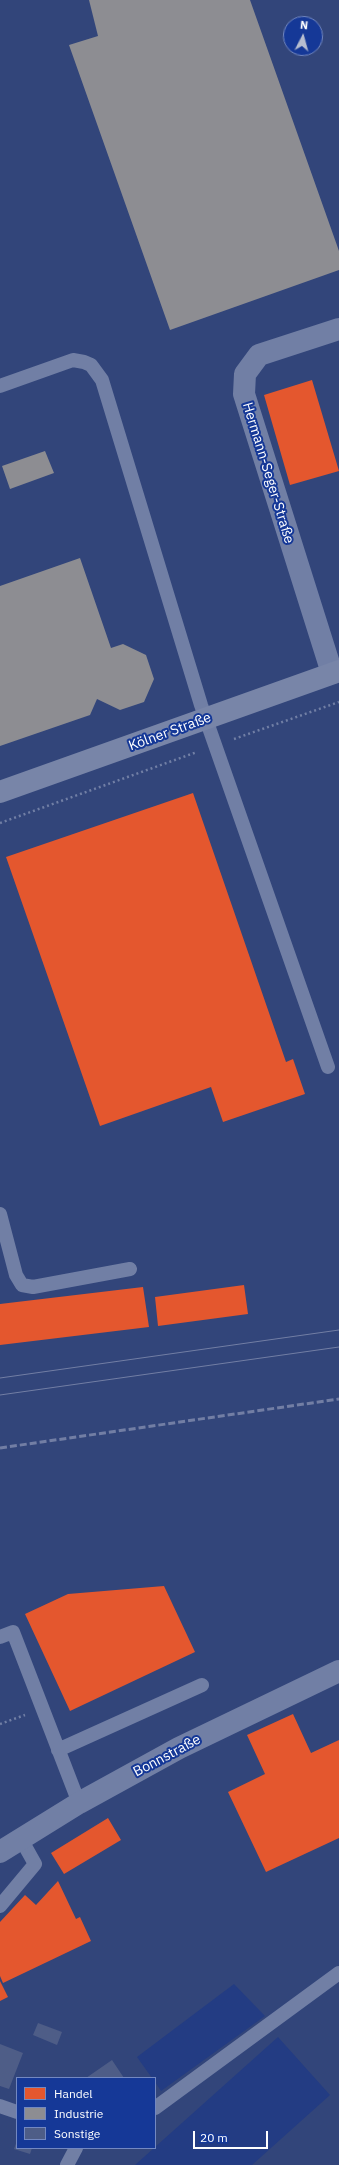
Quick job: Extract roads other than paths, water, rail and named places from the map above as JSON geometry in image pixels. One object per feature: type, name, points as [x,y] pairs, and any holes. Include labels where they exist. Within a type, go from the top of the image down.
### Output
[{"type":"main road","name":"Kölner Straße","points":[[0,792],[335,672]]},
{"type":"street","name":"Hermann-Seger-Straße","points":[[335,672],[244,394],[245,374],[259,355],[339,329]]},
{"type":"street","name":"Bonnstraße","points":[[0,1852],[78,1803],[179,1748],[339,1671]]},
{"type":"lane","points":[[0,386],[73,360],[91,365],[102,380],[206,718],[328,1067]]},
{"type":"lane","points":[[0,1214],[16,1275],[22,1285],[33,1287],[130,1268]]},
{"type":"lane","points":[[0,1637],[13,1632],[78,1803]]},
{"type":"lane","points":[[58,1750],[202,1685]]},
{"type":"lane","points":[[0,1906],[35,1864],[21,1839]]},
{"type":"lane","points":[[156,2107],[339,1973]]},
{"type":"lane","points":[[0,2106],[16,2112]]},
{"type":"lane","points":[[67,2165],[75,2149]]},
{"type":"water","points":[[234,1984],[265,2016],[161,2091],[156,2084],[156,2077],[151,2077],[137,2057]]},
{"type":"water","points":[[278,2037],[330,2095],[252,2165],[135,2165],[153,2149],[156,2149],[156,2146]]},
{"type":"tram line","points":[[0,1378],[339,1330]]},
{"type":"tram line","points":[[0,1395],[339,1347]]},
{"type":"railway","points":[[0,1448],[339,1399]]}]
